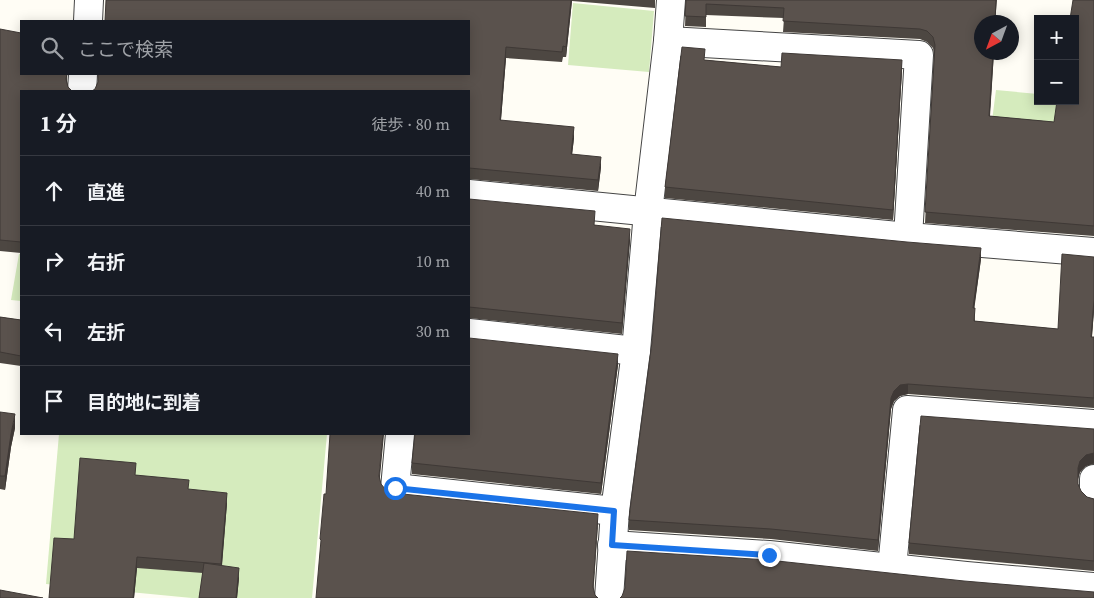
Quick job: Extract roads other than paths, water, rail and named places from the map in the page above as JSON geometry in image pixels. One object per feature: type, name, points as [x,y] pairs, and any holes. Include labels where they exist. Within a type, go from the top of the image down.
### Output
[{"type":"street","points":[[88,20],[89,0]]},
{"type":"street","points":[[609,598],[614,511],[636,351],[648,212],[671,0]]},
{"type":"street","points":[[668,40],[919,55],[908,237]]},
{"type":"street","points":[[82,90],[83,75]]},
{"type":"street","points":[[470,194],[908,237],[1094,252]]},
{"type":"street","points":[[470,333],[636,351]]},
{"type":"street","points":[[892,568],[907,410],[1094,424]]},
{"type":"street","points":[[400,435],[395,488],[614,511]]},
{"type":"street","points":[[1094,479],[1094,494]]},
{"type":"street","points":[[612,545],[769,555],[892,568],[964,587],[1078,590]]}]
